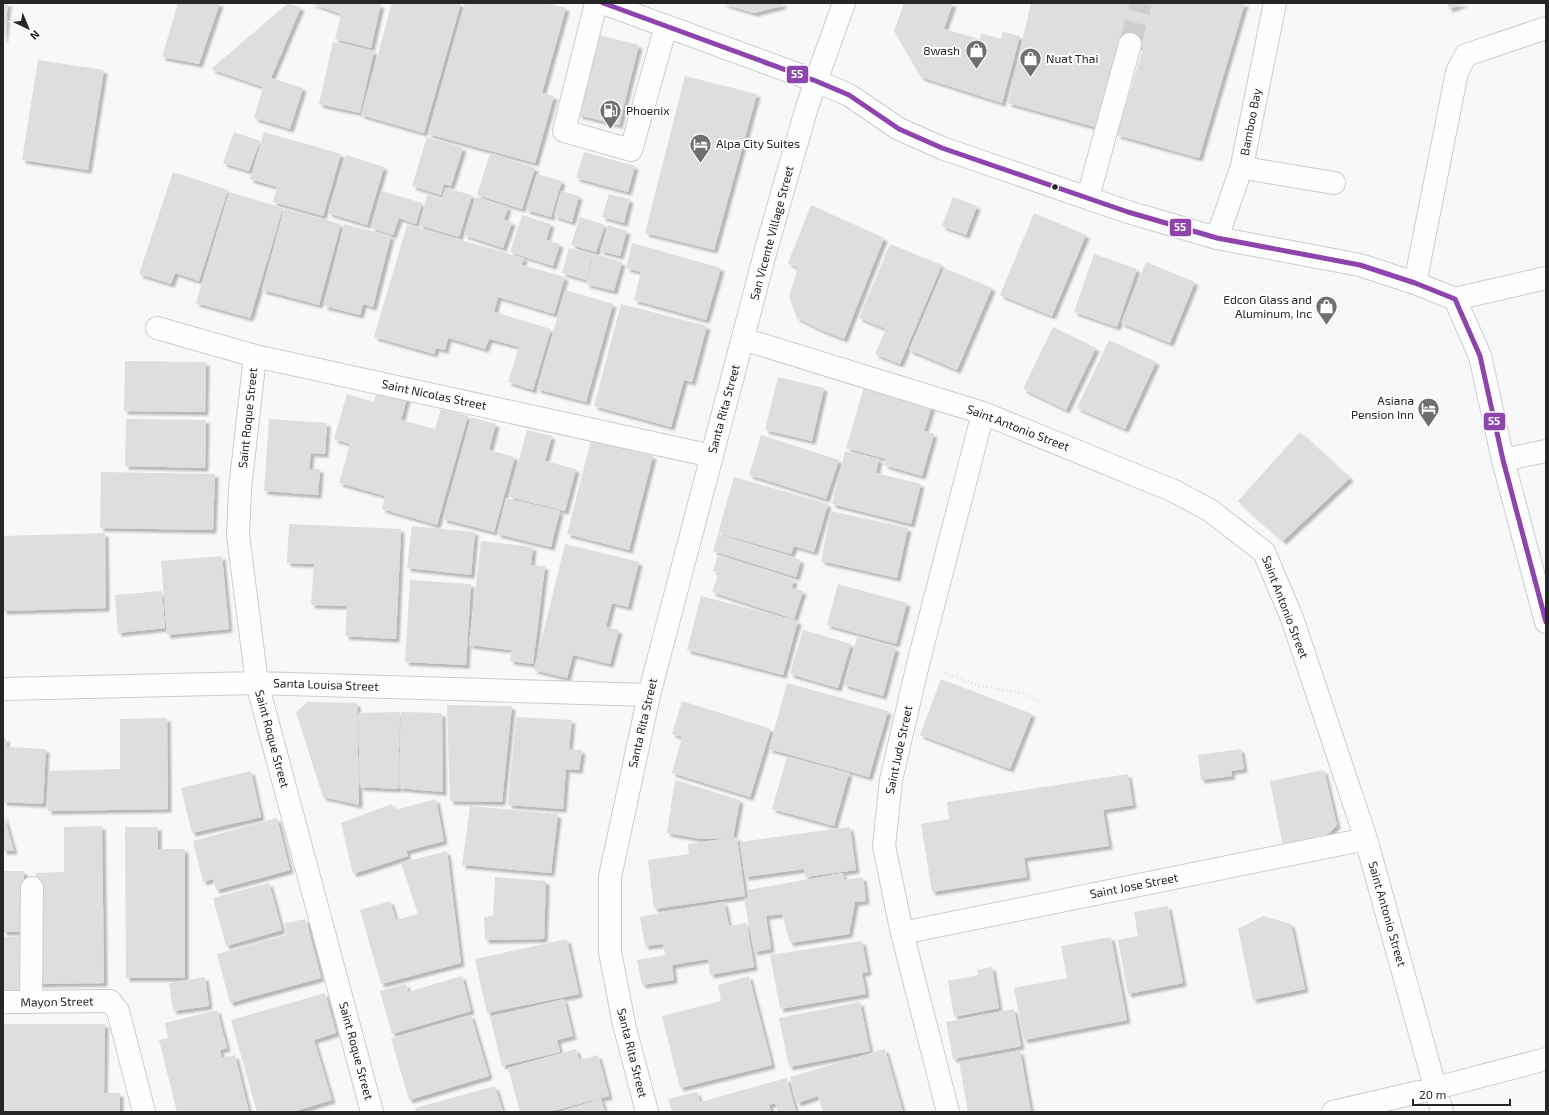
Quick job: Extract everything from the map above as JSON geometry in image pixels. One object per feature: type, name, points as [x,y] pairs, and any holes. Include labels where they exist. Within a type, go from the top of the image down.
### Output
[{"type":"street","points":[[596,3],[564,131],[631,150],[666,26]]},
{"type":"street","points":[[602,3],[816,81],[849,95],[899,129],[942,148],[1128,212],[1217,238],[1360,265],[1414,283],[1455,299],[1546,278]]},
{"type":"street","name":"San Vicente Village Street","points":[[743,339],[807,107],[844,3]]},
{"type":"street","name":"Bamboo Bay","points":[[1217,238],[1242,166],[1275,3]]},
{"type":"street","points":[[1414,283],[1457,72],[1466,55],[1546,28]]},
{"type":"street","points":[[1088,197],[1130,44]]},
{"type":"street","points":[[1242,166],[1256,170],[1334,183]]},
{"type":"street","points":[[1455,299],[1480,356],[1503,460],[1546,622]]},
{"type":"street","name":"Saint Nicolas Street","points":[[157,328],[255,356],[712,456]]},
{"type":"street","name":"Saint Antonio Street","points":[[743,339],[984,413],[1174,491],[1212,511],[1264,552],[1292,618],[1366,838],[1442,1112]]},
{"type":"street","name":"Santa Rita Street","points":[[647,1112],[624,1024],[610,952],[610,877],[649,695],[743,339]]},
{"type":"street","name":"Saint Roque Street","points":[[255,356],[240,489],[238,535],[257,682],[372,1112]]},
{"type":"street","name":"Saint Jude Street","points":[[948,1112],[902,933],[884,846],[891,780],[918,664],[984,413]]},
{"type":"street","points":[[1503,460],[1546,451]]},
{"type":"street","name":"Santa Louisa Street","points":[[3,688],[257,682],[649,695]]},
{"type":"street","name":"Saint Jose Street","points":[[902,933],[1366,838]]},
{"type":"street","points":[[31,1002],[32,888]]},
{"type":"street","name":"Mayon Street","points":[[3,1002],[110,1001],[118,1011],[144,1112]]},
{"type":"street","points":[[1333,1112],[1436,1088],[1546,1059]]},
{"type":"path","points":[[918,664],[980,686],[1023,693],[1040,702]]},
{"type":"building","points":[[3,3],[8,3],[4,39],[3,39]]},
{"type":"building","points":[[178,3],[220,3],[199,64],[162,57]]},
{"type":"building","points":[[310,3],[381,4],[371,48],[335,39],[341,14]]},
{"type":"building","points":[[392,3],[461,3],[424,133],[361,115]]},
{"type":"building","points":[[465,3],[547,3],[566,8],[542,93],[554,96],[535,163],[428,134]]},
{"type":"building","points":[[721,3],[784,3],[781,6],[754,13]]},
{"type":"building","points":[[904,3],[953,3],[944,29],[980,39],[981,33],[1001,39],[1003,32],[1020,36],[1002,103],[921,77],[894,31]]},
{"type":"building","points":[[1031,3],[1245,3],[1199,158],[1117,135],[1143,48],[1130,44],[1098,128],[1008,103]]},
{"type":"building","points":[[1447,3],[1465,3],[1449,9]]},
{"type":"building","points":[[287,4],[301,7],[271,78],[303,88],[290,129],[254,118],[263,87],[211,69]]},
{"type":"building","points":[[599,35],[639,45],[619,125],[578,115]]},
{"type":"building","points":[[333,42],[374,51],[360,113],[319,104]]},
{"type":"building","points":[[38,60],[104,70],[88,170],[22,160]]},
{"type":"building","name":"Alpa City Suites","points":[[685,76],[757,94],[714,250],[645,233]]},
{"type":"building","points":[[234,132],[260,141],[249,171],[223,163]]},
{"type":"building","points":[[264,132],[341,154],[323,216],[273,202],[277,187],[250,179]]},
{"type":"building","points":[[427,137],[463,148],[451,186],[444,184],[441,195],[412,186]]},
{"type":"building","points":[[584,152],[635,166],[628,192],[576,178]]},
{"type":"building","points":[[490,153],[535,168],[522,209],[477,195]]},
{"type":"building","points":[[346,155],[384,167],[367,225],[328,213]]},
{"type":"building","points":[[173,172],[228,190],[199,281],[175,273],[171,284],[139,274]]},
{"type":"building","points":[[537,174],[562,181],[551,217],[526,210]]},
{"type":"building","points":[[445,188],[472,195],[459,237],[419,225],[427,195],[442,199]]},
{"type":"building","points":[[382,191],[422,203],[416,224],[399,218],[393,235],[371,228]]},
{"type":"building","points":[[561,191],[579,196],[572,222],[554,216]]},
{"type":"building","points":[[229,192],[283,208],[250,318],[196,303]]},
{"type":"building","points":[[609,194],[630,199],[624,223],[602,217]]},
{"type":"building","points":[[476,197],[508,207],[504,220],[512,222],[503,248],[464,235]]},
{"type":"building","points":[[953,197],[977,206],[966,235],[942,226]]},
{"type":"building","points":[[811,205],[884,238],[844,339],[797,318],[789,296],[798,268],[788,263]]},
{"type":"building","points":[[284,209],[341,224],[319,305],[262,290]]},
{"type":"building","points":[[1034,213],[1086,235],[1052,316],[1000,295]]},
{"type":"building","points":[[522,215],[551,224],[546,240],[560,244],[553,266],[510,252]]},
{"type":"building","points":[[580,217],[605,225],[596,252],[571,245]]},
{"type":"building","points":[[344,224],[391,236],[373,307],[363,304],[360,315],[324,306]]},
{"type":"building","points":[[407,225],[524,258],[522,265],[565,277],[554,314],[498,297],[494,312],[551,329],[533,390],[508,382],[519,347],[489,339],[485,349],[448,338],[445,350],[436,348],[434,354],[374,337]]},
{"type":"building","points":[[608,225],[627,231],[620,256],[600,251]]},
{"type":"building","points":[[632,243],[721,268],[706,320],[634,300],[641,272],[626,268]]},
{"type":"building","points":[[890,244],[942,265],[900,364],[875,354],[886,329],[859,318]]},
{"type":"building","points":[[569,248],[593,254],[586,280],[562,273]]},
{"type":"building","points":[[594,254],[622,262],[614,291],[586,284]]},
{"type":"building","points":[[1094,254],[1137,269],[1117,327],[1074,312]]},
{"type":"building","points":[[1146,262],[1195,282],[1170,343],[1121,323]]},
{"type":"building","points":[[944,268],[992,288],[957,370],[909,350]]},
{"type":"building","points":[[565,290],[613,304],[586,402],[537,389]]},
{"type":"building","points":[[621,304],[707,326],[692,382],[684,380],[671,427],[594,406]]},
{"type":"building","points":[[1053,327],[1096,348],[1066,410],[1023,389]]},
{"type":"building","points":[[1109,340],[1156,362],[1125,429],[1077,408]]},
{"type":"building","points":[[125,361],[206,362],[205,412],[124,411]]},
{"type":"building","points":[[778,377],[824,388],[812,441],[765,430]]},
{"type":"building","points":[[864,387],[932,406],[924,431],[934,434],[922,476],[884,465],[886,459],[846,448]]},
{"type":"building","points":[[377,390],[407,398],[401,420],[435,429],[441,409],[468,416],[437,525],[382,509],[385,496],[339,483],[350,444],[334,439],[347,394],[374,402]]},
{"type":"building","points":[[471,417],[496,424],[489,450],[515,457],[494,532],[443,519]]},
{"type":"building","points":[[126,419],[206,420],[205,468],[125,466]]},
{"type":"building","points":[[269,419],[327,423],[325,454],[311,453],[309,469],[320,469],[318,495],[264,491]]},
{"type":"building","points":[[527,430],[552,436],[545,461],[576,469],[565,511],[509,497]]},
{"type":"building","points":[[1300,432],[1350,478],[1283,541],[1238,501]]},
{"type":"building","points":[[761,435],[839,460],[826,499],[749,475]]},
{"type":"building","points":[[591,440],[653,456],[629,550],[567,534]]},
{"type":"building","points":[[845,451],[879,459],[876,473],[921,484],[911,524],[832,504]]},
{"type":"building","points":[[101,472],[215,474],[213,530],[100,528]]},
{"type":"building","points":[[734,477],[828,504],[814,552],[794,546],[791,554],[718,533]]},
{"type":"building","points":[[506,498],[560,511],[551,547],[497,534]]},
{"type":"building","points":[[831,511],[908,528],[897,578],[821,561]]},
{"type":"building","points":[[289,524],[401,529],[396,639],[345,636],[347,606],[311,605],[314,564],[287,563]]},
{"type":"building","points":[[412,526],[475,532],[471,575],[407,568]]},
{"type":"building","points":[[105,533],[106,608],[3,611],[3,536]]},
{"type":"building","points":[[718,534],[801,560],[796,577],[713,551]]},
{"type":"building","points":[[481,541],[533,547],[531,565],[545,566],[533,664],[510,661],[512,650],[469,645]]},
{"type":"building","points":[[565,544],[639,562],[628,607],[612,603],[606,627],[619,630],[610,664],[573,655],[567,678],[534,670]]},
{"type":"building","points":[[718,555],[794,580],[792,588],[803,591],[794,619],[712,592],[719,573],[713,571]]},
{"type":"building","points":[[222,556],[229,629],[167,635],[161,561]]},
{"type":"building","points":[[410,580],[471,584],[466,665],[405,662]]},
{"type":"building","points":[[838,584],[907,603],[896,644],[827,625]]},
{"type":"building","points":[[162,591],[165,628],[118,633],[115,595]]},
{"type":"building","points":[[701,596],[798,621],[783,675],[687,650]]},
{"type":"building","points":[[803,630],[851,644],[838,688],[790,674]]},
{"type":"building","points":[[857,637],[896,648],[883,696],[844,685]]},
{"type":"building","points":[[941,679],[1032,714],[1010,769],[920,735]]},
{"type":"building","points":[[787,683],[888,711],[869,777],[769,749]]},
{"type":"building","points":[[682,701],[771,729],[750,797],[672,773],[682,737],[672,734]]},
{"type":"building","points":[[308,702],[357,703],[359,805],[323,797],[296,712]]},
{"type":"building","points":[[447,705],[512,706],[502,802],[450,801]]},
{"type":"building","points":[[400,712],[398,789],[360,787],[358,713]]},
{"type":"building","points":[[401,712],[442,713],[443,792],[399,788]]},
{"type":"building","points":[[516,717],[572,720],[569,749],[582,750],[579,770],[566,769],[563,809],[508,805]]},
{"type":"building","points":[[167,718],[168,809],[48,811],[48,771],[120,769],[120,719]]},
{"type":"building","points":[[3,738],[6,738],[6,747],[46,749],[43,804],[3,802]]},
{"type":"building","points":[[1241,749],[1244,769],[1231,771],[1232,776],[1201,780],[1198,755]]},
{"type":"building","points":[[787,757],[849,773],[834,826],[772,809]]},
{"type":"building","points":[[1324,770],[1337,825],[1324,838],[1283,847],[1270,781]]},
{"type":"building","points":[[251,771],[261,817],[192,833],[181,788]]},
{"type":"building","points":[[1128,774],[1133,805],[1103,810],[1109,846],[1024,858],[1027,877],[932,892],[921,824],[949,819],[947,802]]},
{"type":"building","points":[[675,780],[740,800],[733,838],[701,839],[667,833]]},
{"type":"building","points":[[436,799],[444,841],[406,851],[408,856],[353,874],[341,823],[392,804],[395,810]]},
{"type":"building","points":[[470,806],[558,814],[551,873],[462,865]]},
{"type":"building","points":[[3,813],[14,851],[3,851]]},
{"type":"building","points":[[277,818],[290,870],[216,890],[213,879],[203,882],[193,841]]},
{"type":"building","points":[[102,826],[104,983],[38,984],[36,873],[64,872],[64,827]]},
{"type":"building","points":[[125,827],[158,827],[158,849],[185,849],[185,978],[126,978]]},
{"type":"building","points":[[850,827],[856,870],[805,877],[804,869],[745,877],[740,842]]},
{"type":"building","points":[[737,837],[745,896],[654,909],[648,860],[689,854],[688,844]]},
{"type":"building","points":[[447,851],[461,963],[381,984],[360,910],[390,901],[396,920],[418,914],[401,863]]},
{"type":"building","points":[[3,871],[24,871],[24,932],[3,932]]},
{"type":"building","points":[[843,873],[844,880],[863,877],[866,901],[855,902],[849,934],[790,943],[782,914],[766,916],[771,949],[754,952],[744,899],[749,898],[748,890]]},
{"type":"building","points":[[495,877],[546,881],[544,939],[485,940],[484,917],[493,916]]},
{"type":"building","points":[[269,883],[282,930],[226,946],[213,898]]},
{"type":"building","points":[[724,902],[729,926],[747,923],[754,967],[710,975],[708,959],[672,965],[674,980],[642,985],[637,960],[665,955],[663,944],[645,946],[640,917]]},
{"type":"building","points":[[1168,906],[1183,983],[1128,994],[1118,940],[1138,936],[1134,912]]},
{"type":"building","points":[[1263,916],[1291,924],[1305,989],[1253,1000],[1238,929]]},
{"type":"building","points":[[306,919],[321,978],[230,1003],[217,954],[287,935],[285,923]]},
{"type":"building","points":[[3,937],[26,937],[26,992],[3,992]]},
{"type":"building","points":[[1111,937],[1127,1020],[1024,1040],[1014,988],[1067,978],[1061,946]]},
{"type":"building","points":[[567,939],[579,994],[487,1013],[475,959]]},
{"type":"building","points":[[862,941],[868,972],[862,973],[866,994],[780,1009],[770,955]]},
{"type":"building","points":[[992,967],[999,1008],[954,1017],[948,981],[978,975],[977,970]]},
{"type":"building","points":[[462,976],[471,1011],[392,1034],[380,991],[406,984],[408,992]]},
{"type":"building","points":[[749,976],[772,1065],[680,1088],[662,1016],[721,1001],[718,985]]},
{"type":"building","points":[[205,977],[209,1006],[173,1011],[169,983]]},
{"type":"building","points":[[325,993],[336,1033],[314,1040],[332,1100],[292,1112],[257,1112],[231,1020]]},
{"type":"building","points":[[564,999],[573,1036],[557,1040],[560,1052],[502,1066],[490,1017]]},
{"type":"building","points":[[860,1002],[870,1051],[789,1067],[779,1018]]},
{"type":"building","points":[[1014,1009],[1021,1046],[953,1059],[946,1022]]},
{"type":"building","points":[[217,1010],[227,1048],[220,1050],[222,1058],[235,1055],[249,1112],[177,1112],[159,1040],[168,1038],[165,1023]]},
{"type":"building","points":[[471,1015],[489,1076],[409,1100],[391,1038]]},
{"type":"building","points":[[3,1024],[105,1024],[104,1093],[120,1093],[120,1112],[3,1112]]},
{"type":"building","points":[[576,1049],[579,1060],[598,1055],[609,1096],[549,1112],[520,1112],[508,1068]]},
{"type":"building","points":[[885,1049],[903,1112],[823,1112],[818,1096],[797,1103],[790,1077]]},
{"type":"building","points":[[1020,1051],[1031,1112],[968,1112],[959,1062]]},
{"type":"building","points":[[787,1078],[796,1112],[778,1112],[775,1103],[769,1105],[771,1112],[672,1112],[668,1099],[697,1092],[700,1102]]},
{"type":"building","points":[[495,1086],[503,1112],[416,1112],[415,1108]]},
{"type":"building","points":[[601,1099],[605,1112],[558,1112]]},
{"type":"tunnel","points":[[1130,44],[1141,3]]},
{"type":"transit line","name":"55","points":[[603,3],[816,81],[849,95],[899,129],[942,148],[1128,212],[1217,238],[1360,265],[1415,283],[1455,299],[1480,356],[1503,460],[1546,622]]},
{"type":"place","name":"8wash","points":[[976,70]]},
{"type":"place","name":"Nuat Thai","points":[[1030,78]]},
{"type":"place","name":"Phoenix","points":[[610,130]]},
{"type":"place","name":"Alpa City Suites","points":[[700,164]]},
{"type":"place","name":"Edcon Glass and Aluminum, Inc","points":[[1327,326]]},
{"type":"place","name":"Asiana Pension Inn","points":[[1429,428]]}]
